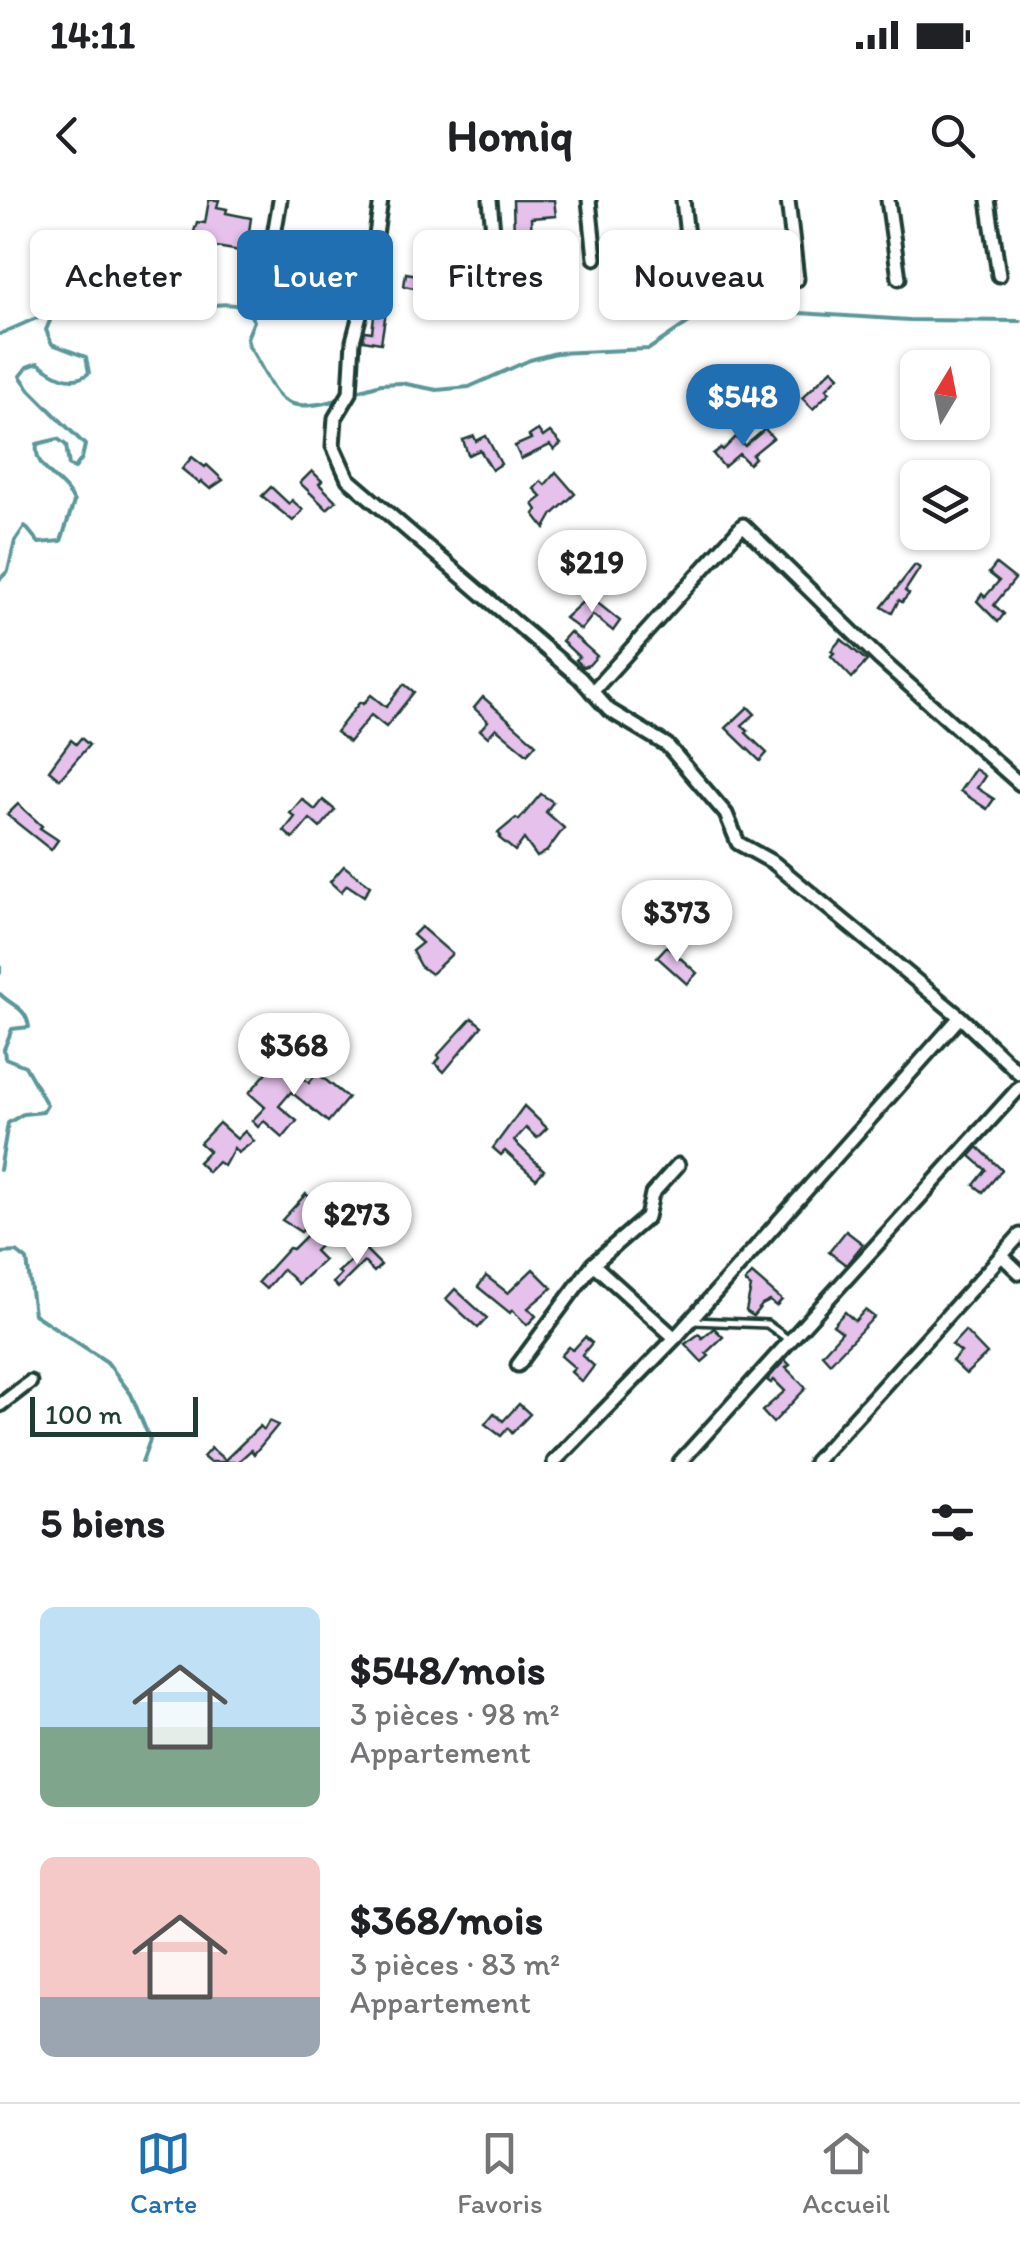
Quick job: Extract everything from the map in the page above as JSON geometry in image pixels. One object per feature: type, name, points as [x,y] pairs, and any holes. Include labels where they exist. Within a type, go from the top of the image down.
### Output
[{"type":"street","points":[[275,230],[280,200]]},
{"type":"street","points":[[381,200],[370,278],[353,341],[350,393],[334,418],[333,446],[348,479],[609,710],[667,745],[726,814],[738,843],[774,863],[960,1017],[1020,1074]]},
{"type":"street","points":[[490,200],[493,230]]},
{"type":"street","points":[[588,200],[595,258]]},
{"type":"street","points":[[683,200],[686,230]]},
{"type":"street","points":[[788,200],[791,230]]},
{"type":"street","points":[[888,200],[899,278]]},
{"type":"street","points":[[988,200],[999,275]]},
{"type":"street","points":[[592,692],[743,525],[880,660],[1020,784]]},
{"type":"street","points":[[554,1462],[675,1338],[960,1017]]},
{"type":"street","points":[[680,1462],[1020,1088]]},
{"type":"street","points":[[518,1365],[593,1264],[647,1218],[652,1194],[678,1166]]},
{"type":"street","points":[[815,1462],[1020,1234]]},
{"type":"street","points":[[1002,1256],[1020,1273]]},
{"type":"street","points":[[593,1264],[675,1338]]},
{"type":"street","points":[[0,1405],[30,1382]]},
{"type":"lane","points":[[690,1321],[767,1324],[789,1340]]},
{"type":"building","points":[[209,200],[219,200],[217,207],[227,209],[226,213],[251,218],[249,230],[237,230],[237,250],[217,247],[217,230],[195,230],[197,222],[205,223]]},
{"type":"building","points":[[513,200],[554,200],[556,216],[531,218],[531,230],[514,230]]},
{"type":"building","points":[[406,273],[413,274],[413,288],[404,286]]},
{"type":"building","points":[[374,320],[385,320],[381,343],[363,340],[365,331],[372,332]]},
{"type":"building","points":[[832,369],[839,376],[813,409],[802,398]]},
{"type":"building","points":[[765,429],[773,438],[752,455],[755,458],[749,464],[739,454],[724,467],[713,454],[736,437],[745,446]]},
{"type":"building","points":[[538,430],[543,437],[550,432],[561,444],[554,450],[550,445],[521,459],[515,446],[531,439],[529,436]]},
{"type":"building","points":[[474,436],[476,441],[486,436],[501,464],[492,470],[480,450],[468,455],[463,440]]},
{"type":"building","points":[[192,457],[223,480],[210,489],[199,483],[182,469]]},
{"type":"building","points":[[312,471],[336,501],[327,509],[300,483]]},
{"type":"building","points":[[556,472],[575,494],[553,514],[545,528],[534,514],[537,510],[533,504],[542,497],[534,489],[541,481],[545,485]]},
{"type":"building","points":[[271,487],[289,504],[292,500],[303,510],[293,521],[262,496]]},
{"type":"building","points":[[996,564],[1015,579],[994,605],[1004,614],[998,622],[977,601],[999,581],[989,573]]},
{"type":"building","points":[[915,565],[920,568],[905,591],[909,594],[902,602],[899,600],[892,613],[882,607]]},
{"type":"building","points":[[589,596],[620,621],[613,631],[593,615],[581,630],[565,618]]},
{"type":"building","points":[[570,632],[597,656],[589,665],[583,667],[576,660],[579,657],[562,641]]},
{"type":"building","points":[[841,639],[867,661],[852,678],[831,656]]},
{"type":"building","points":[[404,684],[414,692],[386,727],[371,715],[349,742],[336,732],[360,702],[363,704],[371,695],[386,707]]},
{"type":"building","points":[[483,697],[536,744],[527,754],[496,728],[488,737],[480,730],[488,721],[474,708]]},
{"type":"building","points":[[748,707],[755,714],[742,725],[767,753],[760,761],[726,728]]},
{"type":"building","points":[[81,738],[89,745],[60,779],[49,770],[71,740],[76,744]]},
{"type":"building","points":[[975,769],[985,776],[977,788],[994,799],[987,809],[960,791]]},
{"type":"building","points":[[541,794],[553,802],[546,812],[564,828],[547,851],[537,857],[524,839],[515,851],[498,833],[516,818],[519,820]]},
{"type":"building","points":[[302,799],[315,810],[323,800],[335,810],[320,828],[310,819],[293,839],[284,831],[295,817],[290,813]]},
{"type":"building","points":[[18,804],[40,828],[58,840],[51,850],[7,815]]},
{"type":"building","points":[[344,866],[370,886],[364,896],[347,885],[341,892],[330,882]]},
{"type":"building","points":[[421,927],[452,954],[431,974],[420,966],[412,951],[422,943],[413,935]]},
{"type":"building","points":[[667,946],[697,973],[687,984],[657,957]]},
{"type":"building","points":[[472,1018],[482,1026],[444,1072],[435,1063],[438,1055]]},
{"type":"building","points":[[277,1061],[309,1083],[317,1073],[348,1098],[328,1122],[291,1092],[279,1106],[297,1121],[283,1138],[264,1121],[258,1127],[252,1121],[265,1107],[249,1093]]},
{"type":"building","points":[[524,1106],[547,1128],[537,1138],[526,1128],[514,1141],[544,1170],[536,1179],[505,1151],[501,1155],[493,1148]]},
{"type":"building","points":[[219,1123],[237,1139],[245,1131],[254,1141],[238,1153],[234,1148],[224,1166],[218,1162],[208,1172],[198,1162],[209,1151],[200,1143]]},
{"type":"building","points":[[978,1147],[1002,1170],[983,1192],[974,1185],[986,1170],[970,1156]]},
{"type":"building","points":[[306,1194],[322,1208],[301,1232],[282,1220]]},
{"type":"building","points":[[846,1231],[863,1244],[846,1265],[829,1252]]},
{"type":"building","points":[[309,1233],[321,1245],[315,1251],[324,1260],[298,1284],[283,1269],[266,1289],[258,1282],[289,1248],[293,1249]]},
{"type":"building","points":[[365,1249],[381,1265],[374,1272],[364,1262],[338,1288],[333,1283],[341,1274],[338,1272]]},
{"type":"building","points":[[533,1269],[552,1288],[528,1308],[536,1316],[527,1325],[478,1287],[486,1276],[508,1293]]},
{"type":"building","points":[[752,1274],[782,1300],[776,1306],[770,1301],[762,1305],[753,1316],[746,1311],[751,1287],[745,1282]]},
{"type":"building","points":[[455,1289],[487,1318],[478,1328],[446,1299]]},
{"type":"building","points":[[865,1310],[874,1317],[830,1363],[822,1354],[842,1332],[833,1325],[845,1312],[855,1321]]},
{"type":"building","points":[[714,1328],[723,1337],[702,1362],[685,1344]]},
{"type":"building","points":[[965,1331],[987,1354],[966,1374],[952,1361],[961,1352],[952,1345]]},
{"type":"building","points":[[585,1337],[592,1343],[582,1355],[594,1366],[582,1382],[571,1372],[575,1368],[561,1356]]},
{"type":"building","points":[[785,1360],[790,1365],[786,1368],[806,1388],[773,1423],[762,1411],[785,1391],[774,1380],[767,1380]]},
{"type":"building","points":[[519,1404],[530,1414],[512,1433],[508,1428],[501,1436],[485,1424],[494,1413],[503,1421]]},
{"type":"building","points":[[269,1421],[278,1425],[254,1454],[251,1450],[238,1462],[209,1462],[203,1457],[211,1448],[225,1460],[260,1426],[264,1430]]},
{"type":"waterway","points":[[217,305],[234,305],[250,314],[254,321],[247,338],[249,346],[281,398],[303,405],[341,399]]},
{"type":"waterway","points":[[0,334],[48,313],[52,316],[46,330],[52,344],[86,357],[89,373],[69,379],[38,363],[27,367],[20,376],[85,445],[75,468],[69,466],[66,445],[58,439],[37,444],[40,461],[74,502],[61,541],[39,543],[25,526],[15,541],[8,571],[0,579]]},
{"type":"waterway","points":[[354,392],[401,383],[437,390],[469,387],[556,353],[649,349],[698,316],[799,313],[909,320],[1020,321]]},
{"type":"waterway","points":[[0,967],[0,973]]},
{"type":"waterway","points":[[0,994],[22,1011],[29,1027],[12,1029],[4,1049],[5,1058],[25,1066],[47,1105],[43,1112],[23,1114],[8,1123],[0,1170]]},
{"type":"waterway","points":[[0,1253],[17,1252],[27,1260],[34,1314],[107,1362],[131,1394],[150,1440],[142,1462]]}]
